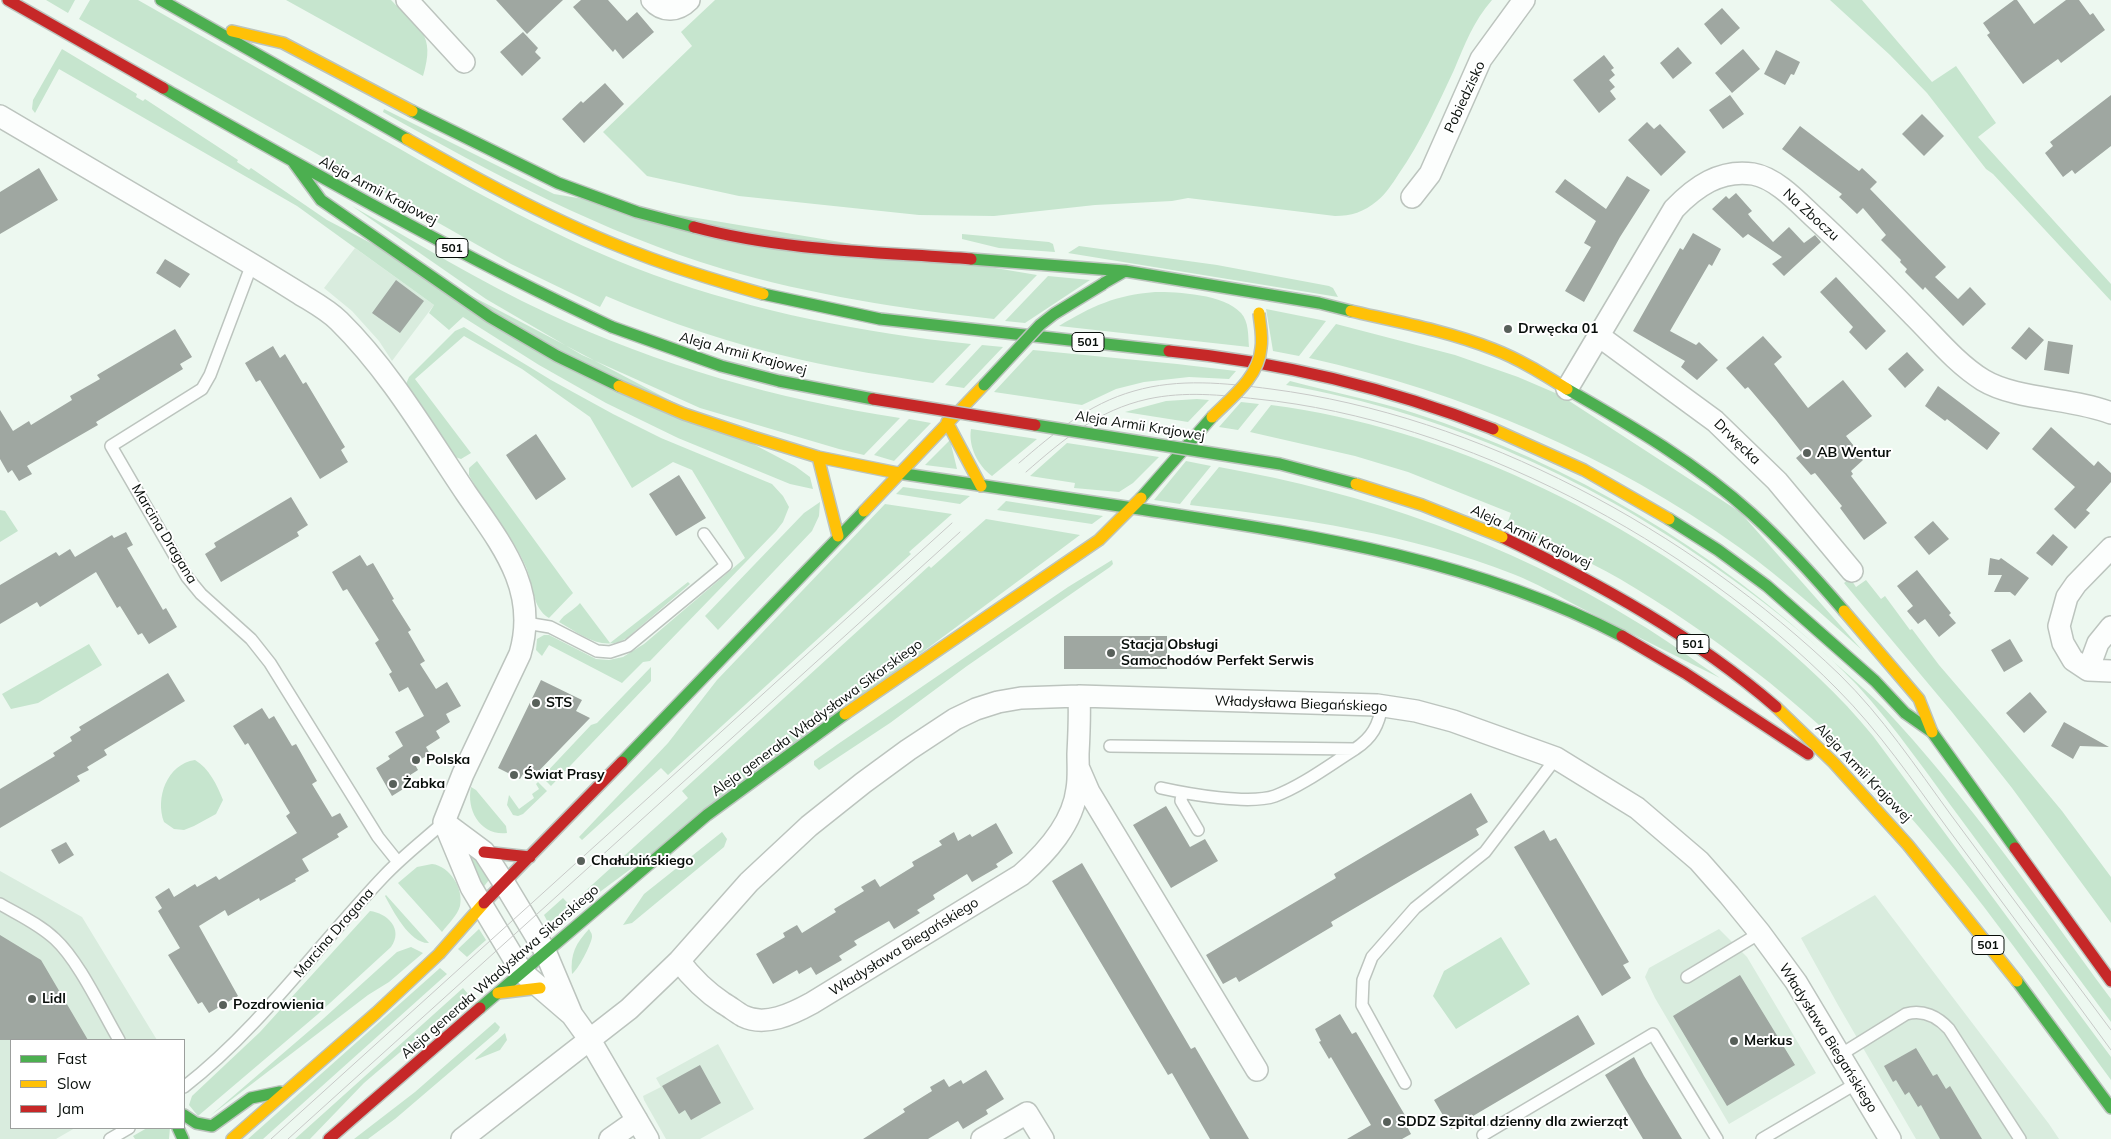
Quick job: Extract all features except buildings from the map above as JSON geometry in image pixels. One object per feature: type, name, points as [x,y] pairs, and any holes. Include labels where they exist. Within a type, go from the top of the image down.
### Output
[{"type":"main road","name":"Aleja Armii Krajowej","points":[[8,0],[294,163],[549,299],[612,327],[721,366],[778,381],[846,395],[1280,464],[1360,485],[1422,505],[1502,537],[1585,577],[1665,625],[1726,666],[1786,715],[1907,843],[1995,953],[2111,1108]]},
{"type":"main road","name":"501","points":[[161,0],[472,176],[568,224],[638,254],[704,278],[781,299],[880,319],[1221,356],[1311,373],[1395,395],[1460,416],[1521,440],[1584,470],[1644,503],[1718,550],[1767,586],[1875,681],[1905,713],[1932,732],[2111,981]]},
{"type":"main road","points":[[202,24],[283,42],[463,137],[558,182],[638,212],[716,233],[811,247],[1125,272],[1319,302],[1441,332],[1493,349],[1526,364],[1625,422],[1696,469],[1752,514],[1814,576],[1919,699],[1932,732]]},
{"type":"main road","points":[[294,163],[321,200],[490,316],[557,356],[620,387],[684,414],[818,456],[898,473],[1351,542],[1426,560],[1493,580],[1556,604],[1612,630],[1655,654],[1857,788]]},
{"type":"main road","points":[[232,1139],[439,954],[481,906],[709,674],[1040,325],[1054,314],[1125,272]]},
{"type":"main road","name":"Aleja generała Władysława Sikorskiego","points":[[329,1139],[545,951],[707,815],[874,692],[1099,540],[1133,508],[1252,373],[1260,356],[1262,341],[1255,292]]},
{"type":"main road","points":[[947,422],[981,486]]},
{"type":"main road","points":[[818,456],[838,536]]},
{"type":"main road","points":[[484,852],[530,857]]},
{"type":"main road","points":[[498,993],[540,988]]},
{"type":"main road","points":[[185,1116],[196,1123],[212,1126],[251,1098],[288,1090]]},
{"type":"street","points":[[407,0],[464,62]]},
{"type":"street","points":[[652,0],[656,5],[670,10],[683,6],[690,0]]},
{"type":"street","name":"Pobiedzisko","points":[[1412,197],[1430,174],[1481,59],[1524,0]]},
{"type":"street","name":"Marcina Dragana","points":[[0,116],[252,264],[320,306],[338,320],[367,351],[506,551],[521,586],[526,623],[525,637],[520,654],[463,774],[444,822]]},
{"type":"street","name":"Na Zboczu","points":[[1567,389],[1674,209],[1690,193],[1710,180],[1726,174],[1756,174],[1784,189],[1842,243],[1958,361],[1985,381],[2011,390],[2111,413]]},
{"type":"street","name":"Drwęcka","points":[[1599,336],[1716,421],[1777,481],[1852,571]]},
{"type":"street","points":[[2111,548],[2076,584],[2067,597],[2059,626],[2063,643],[2073,660],[2088,670],[2111,671]]},
{"type":"street","points":[[2088,670],[2098,643],[2111,627]]},
{"type":"street","name":"Władysława Biegańskiego","points":[[679,961],[692,978],[708,993],[744,1016],[760,1020],[773,1019],[791,1014],[812,1003],[1014,879],[1036,862],[1059,834],[1067,819],[1077,790],[1079,696]]},
{"type":"street","name":"Władysława Biegańskiego","points":[[462,1139],[629,1009],[679,961],[749,882],[792,840],[863,783],[930,735],[976,709],[998,702],[1021,698],[1079,696],[1382,706],[1416,711],[1454,721],[1556,758],[1637,808],[1699,861],[1729,894],[1796,982],[1890,1139]]},
{"type":"street","points":[[1078,765],[1089,792],[1257,1070]]},
{"type":"street","points":[[444,822],[471,887],[522,972],[572,1014]]},
{"type":"street","points":[[444,822],[484,852],[504,883],[545,951],[572,1014],[590,1040],[648,1139]]},
{"type":"street","points":[[982,1139],[1027,1113],[1043,1139]]},
{"type":"street","points":[[610,1139],[637,1120]]},
{"type":"lane","name":"Marcina Dragana","points":[[252,264],[210,375],[202,389],[111,446],[187,577],[201,594],[252,639],[266,658],[378,838],[398,862]]},
{"type":"lane","points":[[526,623],[550,627],[597,651],[610,652],[628,646],[726,566],[704,534]]},
{"type":"lane","points":[[1160,788],[1182,793],[1262,799],[1290,789],[1366,742],[1374,734],[1381,716],[1382,706]]},
{"type":"lane","points":[[1110,746],[1355,749]]},
{"type":"lane","points":[[1405,1083],[1362,1005],[1363,980],[1372,957],[1415,908],[1485,852],[1556,758]]},
{"type":"lane","points":[[1182,793],[1181,801],[1198,830]]},
{"type":"lane","name":"Marcina Dragana","points":[[185,1086],[203,1072],[250,1027],[398,862],[444,822]]},
{"type":"lane","points":[[0,904],[57,940],[77,969],[118,1039]]},
{"type":"lane","points":[[1687,977],[1760,933]]},
{"type":"lane","points":[[1840,1055],[1906,1014],[1917,1011],[1940,1019],[1949,1029],[2020,1139]]},
{"type":"lane","points":[[1483,1135],[1653,1034],[1717,1139]]},
{"type":"lane","points":[[1762,1139],[1857,1083]]},
{"type":"lane","points":[[110,1139],[127,1129]]},
{"type":"shaded area","points":[[46,0],[75,0],[68,13]]},
{"type":"shaded area","points":[[90,0],[138,0],[417,159],[516,213],[584,246],[654,275],[732,300],[811,319],[890,334],[971,344],[933,383],[834,367],[752,347],[678,324],[606,296],[600,307],[511,264],[79,19]]},
{"type":"shaded area","points":[[286,0],[391,0],[417,25],[426,41],[427,62],[423,76]]},
{"type":"shaded area","points":[[715,0],[1492,0],[1470,34],[1435,110],[1406,162],[1383,195],[1362,211],[1335,216],[1188,198],[1172,201],[1095,205],[994,216],[919,215],[739,196],[647,176],[603,132],[692,46],[681,32]]},
{"type":"shaded area","points":[[1830,0],[1862,0],[1932,82],[1956,66],[1996,123],[1978,137],[2111,284],[2111,301],[1993,174],[1986,169],[1927,93],[1890,55]]},
{"type":"shaded area","points":[[62,49],[137,94],[136,97],[143,101],[145,99],[238,160],[237,162],[249,170],[251,168],[327,220],[795,466],[810,477],[813,489],[790,484],[678,438],[606,403],[539,365],[463,317],[449,330],[429,313],[434,305],[297,206],[59,69],[35,113],[32,109],[33,100]]},
{"type":"shaded area","points":[[384,109],[554,194],[1037,275],[994,319],[857,300],[756,278],[678,254],[591,220],[506,179],[383,112]]},
{"type":"shaded area","points":[[352,206],[522,301],[632,349],[676,365],[764,390],[808,401],[900,418],[864,455],[700,408],[582,355],[486,299]]},
{"type":"shaded area","points":[[962,234],[1049,242],[1053,244],[1055,252],[999,248],[962,239]]},
{"type":"shaded area","points":[[1079,246],[1217,265],[1329,286],[1333,288],[1338,297],[1068,253]]},
{"type":"shaded area","points":[[355,248],[434,305],[392,361],[379,341],[352,311],[324,288]]},
{"type":"shaded area","points":[[1048,276],[1090,280],[1025,323],[1005,321]]},
{"type":"shaded area","points":[[1155,292],[1200,295],[1224,302],[1233,307],[1244,317],[1248,329],[1249,347],[1059,326],[1082,313],[1116,299]]},
{"type":"shaded area","points":[[1266,309],[1326,321],[1299,356],[1273,351]]},
{"type":"shaded area","points":[[1336,324],[1455,355],[1518,377],[1560,395],[1740,512],[1862,650],[1787,584],[1740,548],[1640,484],[1588,456],[1534,431],[1423,389],[1309,358]]},
{"type":"shaded area","points":[[464,327],[551,380],[613,414],[661,438],[772,484],[783,496],[789,507],[783,522],[776,531],[650,661],[643,662],[622,683],[549,645],[542,656],[536,650],[537,639],[544,635],[549,635],[596,659],[609,660],[623,657],[644,644],[745,558],[692,470],[673,462],[632,488],[590,417],[522,369],[464,336],[415,379],[471,453],[461,459],[455,457],[412,397],[406,384],[409,377],[455,331]]},
{"type":"shaded area","points":[[982,345],[1003,347],[964,388],[945,385]]},
{"type":"shaded area","points":[[1033,350],[1236,371],[1229,379],[1189,377],[1144,382],[1116,389],[1082,405],[994,392]]},
{"type":"shaded area","points":[[1290,381],[1383,404],[1472,433],[1529,457],[1585,484],[1638,514],[1690,547],[1741,583],[1799,631],[1746,589],[1679,543],[1627,511],[1574,482],[1519,456],[1462,433],[1405,413],[1346,397],[1286,385]]},
{"type":"shaded area","points":[[1209,400],[1188,422],[1125,412],[1166,401]]},
{"type":"shaded area","points":[[1241,402],[1259,404],[1238,430],[1219,427]]},
{"type":"shaded area","points":[[1271,405],[1337,417],[1402,433],[1467,456],[1530,482],[1591,513],[1651,547],[1707,585],[1760,626],[1820,678],[1873,736],[2111,1057],[2111,1080],[1969,888],[1908,815],[1847,751],[1755,671],[1689,623],[1620,579],[1507,524],[1511,513],[1408,472],[1355,456],[1250,432]]},
{"type":"shaded area","points":[[909,419],[931,423],[894,461],[874,455]]},
{"type":"shaded area","points":[[971,429],[1037,439],[992,476],[982,467],[975,455],[971,442]]},
{"type":"shaded area","points":[[950,440],[957,469],[925,465]]},
{"type":"shaded area","points":[[1067,443],[1159,457],[1133,483],[1119,492],[1074,488],[1075,483],[1030,476]]},
{"type":"shaded area","points":[[477,461],[573,593],[549,618],[543,614],[536,602],[526,567],[520,555],[469,475],[469,468]]},
{"type":"shaded area","points":[[1186,461],[1211,466],[1180,504],[1154,500]]},
{"type":"shaded area","points":[[1219,467],[1274,478],[1382,506],[1486,544],[1537,567],[1587,593],[1657,634],[1720,678],[1530,581],[1474,560],[1435,548],[1354,529],[1190,505],[1191,501]]},
{"type":"shaded area","points":[[903,487],[970,496],[960,504],[896,494]]},
{"type":"shaded area","points":[[1006,501],[1103,516],[1092,524],[997,510]]},
{"type":"shaded area","points":[[820,502],[819,516],[812,531],[718,630],[705,616],[804,513]]},
{"type":"shaded area","points":[[885,504],[952,514],[909,552],[911,554],[668,775],[661,768],[582,840],[579,837],[668,743],[717,680]]},
{"type":"shaded area","points":[[0,510],[5,511],[18,531],[0,542]]},
{"type":"shaded area","points":[[986,519],[1080,535],[589,900],[582,894],[688,798],[682,791],[929,566],[931,568]]},
{"type":"shaded area","points":[[1112,560],[1113,564],[1110,567],[967,666],[890,723],[819,770],[814,765],[814,761],[838,744],[1068,587]]},
{"type":"shaded area","points":[[1850,578],[1856,587],[1866,580],[1881,599],[1885,596],[1910,630],[1912,629],[1939,665],[2062,811],[2111,877],[2111,923],[2012,788],[1952,712],[1844,583]]},
{"type":"shaded area","points":[[688,582],[690,584],[627,638],[618,642],[609,644],[600,643],[583,636],[559,622],[580,603],[610,643]]},
{"type":"shaded area","points":[[89,644],[102,665],[38,703],[11,709],[2,694]]},
{"type":"shaded area","points":[[1833,662],[1882,706],[1973,812],[2111,999],[2111,1022],[1899,735],[1857,685]]},
{"type":"shaded area","points":[[651,667],[651,681],[551,786],[542,777],[591,725],[597,723]]},
{"type":"shaded area","points":[[195,760],[208,772],[223,800],[216,814],[184,830],[174,829],[164,822],[161,803],[162,793],[171,775],[177,768]]},
{"type":"shaded area","points":[[538,782],[547,791],[523,814],[513,815],[507,805],[509,795],[519,809],[534,798],[532,794],[539,789],[536,784]]},
{"type":"shaded area","points":[[471,787],[476,790],[506,826],[507,833],[498,833],[490,830],[477,820],[471,805]]},
{"type":"shaded area","points":[[722,832],[727,839],[724,847],[632,923],[623,925],[644,894]]},
{"type":"shaded area","points":[[461,842],[495,872],[482,889]]},
{"type":"shaded area","points":[[432,864],[445,869],[450,874],[458,886],[461,899],[459,910],[455,917],[442,932],[398,883],[417,867]]},
{"type":"shaded area","points":[[0,871],[82,917],[156,1039],[10,1039],[10,1129],[73,1129],[56,1139],[0,1139]]},
{"type":"shaded area","points":[[386,895],[429,943],[422,942],[409,933],[393,910]]},
{"type":"shaded area","points":[[1875,895],[2059,1139],[1916,1139],[1801,938]]},
{"type":"shaded area","points":[[563,898],[575,911],[552,930],[544,915]]},
{"type":"shaded area","points":[[370,911],[376,912],[388,919],[395,928],[395,940],[391,947],[318,1014],[198,1116],[189,1105],[192,1096],[260,1032]]},
{"type":"shaded area","points":[[479,929],[486,940],[467,957],[458,949]]},
{"type":"shaded area","points":[[589,929],[592,937],[589,946],[581,963],[572,974],[572,960],[575,949]]},
{"type":"shaded area","points":[[1719,929],[1747,957],[1816,1073],[1729,1124],[1655,998],[1645,977],[1649,968]]},
{"type":"shaded area","points":[[1501,937],[1530,984],[1456,1029],[1433,996],[1444,971]]},
{"type":"shaded area","points":[[411,947],[423,953],[389,982],[368,995],[210,1116],[323,1019],[397,952]]},
{"type":"shaded area","points":[[440,968],[447,974],[263,1139],[248,1139]]},
{"type":"shaded area","points":[[463,988],[468,994],[364,1083],[310,1139],[295,1139]]},
{"type":"shaded area","points":[[495,1022],[500,1027],[498,1031],[395,1119],[368,1139],[354,1139],[415,1092]]},
{"type":"shaded area","points":[[505,1033],[507,1040],[500,1050],[475,1060],[476,1058]]},
{"type":"shaded area","points":[[718,1044],[754,1109],[700,1139],[666,1139],[643,1096],[661,1087],[656,1078]]},
{"type":"shaded area","points":[[145,1129],[170,1129],[169,1139],[135,1139],[133,1136]]},
{"type":"tram line","points":[[1019,463],[1072,421],[1117,397],[1134,391],[1168,384],[1202,383],[1271,389],[1349,403],[1426,425],[1503,453],[1577,488],[1648,528],[1717,573],[1781,622],[1840,675],[1870,707],[1898,742],[2111,1030]]},
{"type":"tram line","points":[[1026,472],[1082,427],[1113,410],[1148,399],[1203,394],[1257,399],[1335,411],[1415,433],[1493,461],[1570,497],[1644,538],[1714,585],[1779,635],[1837,689],[1895,757],[2111,1050]]},
{"type":"tram line","points":[[271,1139],[952,523]]},
{"type":"tram line","points":[[288,1139],[960,532]]},
{"type":"traffic: fast","points":[[161,0],[407,139]]},
{"type":"traffic: fast","points":[[163,88],[441,242],[612,327]]},
{"type":"traffic: fast","points":[[412,111],[558,183],[637,212],[694,227]]},
{"type":"traffic: fast","points":[[294,163],[321,200],[490,317],[557,356],[619,386]]},
{"type":"traffic: fast","points":[[971,259],[1125,271]]},
{"type":"traffic: fast","points":[[1104,283],[1125,271],[1319,303],[1351,311]]},
{"type":"traffic: fast","points":[[984,385],[1040,325],[1054,314],[1103,284]]},
{"type":"traffic: fast","points":[[763,294],[880,319],[1169,351]]},
{"type":"traffic: fast","points":[[612,327],[721,366],[779,381],[873,399]]},
{"type":"traffic: fast","points":[[1567,389],[1616,417],[1686,462],[1731,496],[1788,549],[1844,611]]},
{"type":"traffic: fast","points":[[1141,498],[1212,417]]},
{"type":"traffic: fast","points":[[1035,425],[1280,464],[1356,484]]},
{"type":"traffic: fast","points":[[898,473],[1133,508]]},
{"type":"traffic: fast","points":[[1133,508],[1321,539],[1444,567],[1504,586],[1564,609],[1622,636]]},
{"type":"traffic: fast","points":[[622,762],[864,511]]},
{"type":"traffic: fast","points":[[1669,519],[1718,550],[1767,586],[1875,681],[1905,713],[1932,732],[2015,848]]},
{"type":"traffic: fast","points":[[480,1008],[707,815],[845,714]]},
{"type":"traffic: fast","points":[[2017,981],[2111,1108]]},
{"type":"traffic: fast","points":[[185,1116],[196,1123],[212,1126],[251,1098],[280,1092]]},
{"type":"traffic: fast","points":[[178,1129],[183,1139]]},
{"type":"traffic: slow","points":[[232,31],[283,43],[412,111]]},
{"type":"traffic: slow","points":[[407,139],[550,216],[609,242],[670,265],[763,294]]},
{"type":"traffic: slow","points":[[1351,311],[1423,327],[1476,343],[1522,362],[1567,389]]},
{"type":"traffic: slow","points":[[1212,417],[1243,386],[1255,368],[1262,344],[1259,313]]},
{"type":"traffic: slow","points":[[864,511],[984,385]]},
{"type":"traffic: slow","points":[[619,386],[684,414],[753,437],[818,457],[898,473]]},
{"type":"traffic: slow","points":[[947,422],[981,486]]},
{"type":"traffic: slow","points":[[1493,429],[1584,470],[1669,519]]},
{"type":"traffic: slow","points":[[818,457],[838,536]]},
{"type":"traffic: slow","points":[[1356,484],[1422,505],[1502,537]]},
{"type":"traffic: slow","points":[[845,714],[1099,540],[1141,498]]},
{"type":"traffic: slow","points":[[1844,611],[1919,699],[1932,732]]},
{"type":"traffic: slow","points":[[1776,707],[1834,763],[1908,845],[2017,981]]},
{"type":"traffic: slow","points":[[232,1139],[376,1013],[439,954],[484,903]]},
{"type":"traffic: slow","points":[[498,993],[540,988]]},
{"type":"traffic: jam","points":[[8,0],[163,88]]},
{"type":"traffic: jam","points":[[694,227],[728,235],[796,246],[971,259]]},
{"type":"traffic: jam","points":[[1169,351],[1252,362],[1334,379],[1414,401],[1493,429]]},
{"type":"traffic: jam","points":[[873,399],[1035,425]]},
{"type":"traffic: jam","points":[[1502,537],[1575,573],[1679,634],[1745,681],[1776,707]]},
{"type":"traffic: jam","points":[[1622,636],[1685,673],[1808,754]]},
{"type":"traffic: jam","points":[[484,903],[622,762]]},
{"type":"traffic: jam","points":[[2015,848],[2111,981]]},
{"type":"traffic: jam","points":[[484,852],[530,857]]},
{"type":"traffic: jam","points":[[329,1139],[480,1008]]},
{"type":"place","name":"Drwęcka 01","points":[[1508,329]]},
{"type":"place","name":"AB Wentur","points":[[1807,453]]},
{"type":"place","name":"Stacja Obsługi Samochodów Perfekt Serwis","points":[[1111,653]]},
{"type":"place","name":"STS","points":[[536,703]]},
{"type":"place","name":"Polska","points":[[416,760]]},
{"type":"place","name":"Świat Prasy","points":[[514,775]]},
{"type":"place","name":"Żabka","points":[[393,784]]},
{"type":"place","name":"Chałubińskiego","points":[[581,861]]},
{"type":"place","name":"Lidl","points":[[32,999]]},
{"type":"place","name":"Pozdrowienia","points":[[223,1005]]},
{"type":"place","name":"Merkus","points":[[1734,1041]]},
{"type":"place","name":"SDDZ Szpital dzienny dla zwierząt","points":[[1387,1122]]}]
